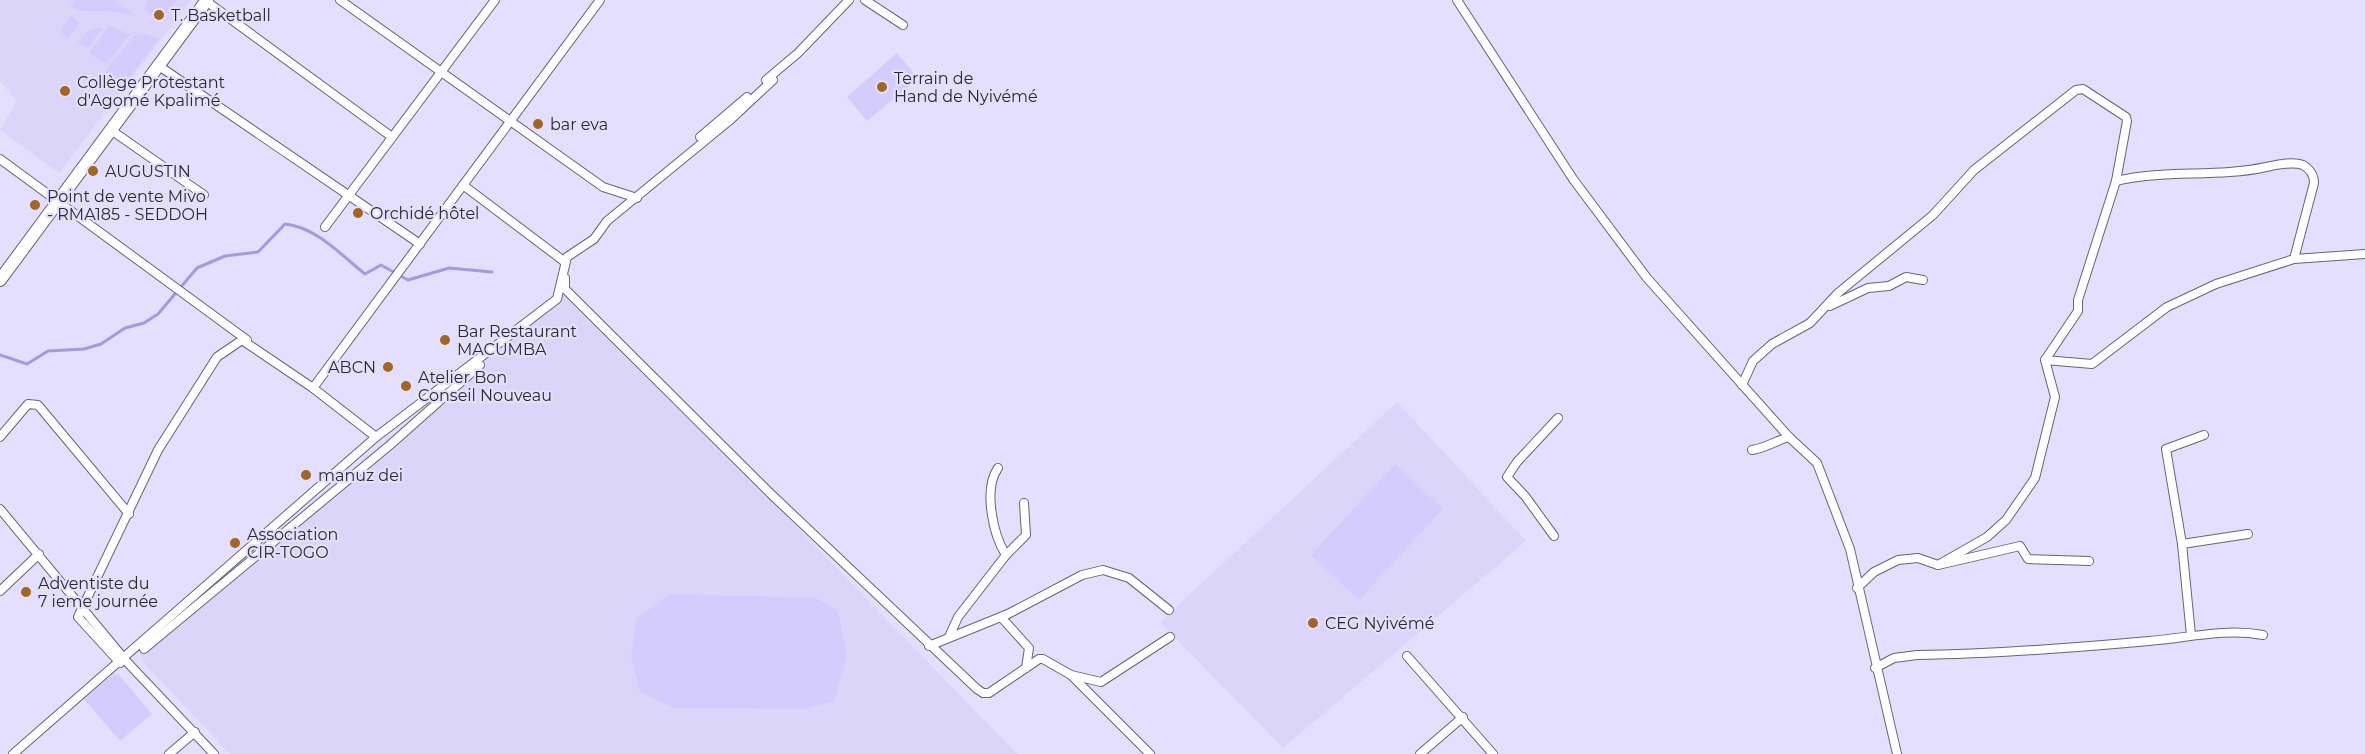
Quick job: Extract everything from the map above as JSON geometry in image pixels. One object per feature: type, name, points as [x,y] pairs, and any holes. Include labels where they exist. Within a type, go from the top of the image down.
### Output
[{"type":"main road","points":[[0,280],[207,1]]},
{"type":"street","points":[[340,0],[603,187],[635,200],[692,145],[790,60],[849,0]]},
{"type":"street","points":[[325,227],[495,0]]},
{"type":"street","points":[[313,388],[600,0]]},
{"type":"street","points":[[865,0],[903,25]]},
{"type":"street","points":[[1457,0],[1573,179],[1647,278],[1788,437],[1817,463],[1850,549],[1875,668],[1897,754]]},
{"type":"street","points":[[207,1],[392,137]]},
{"type":"street","points":[[159,66],[420,244]]},
{"type":"street","points":[[124,662],[376,437],[557,299],[567,257],[594,239],[607,221],[729,121],[773,80]]},
{"type":"street","points":[[1742,385],[1753,361],[1772,344],[1809,323],[1868,267],[1933,215],[1974,170],[2076,90],[2083,89],[2127,119],[2116,181],[2078,300],[2078,310],[2045,360],[2055,397],[2035,478],[2019,497],[2006,520],[1993,531],[1938,564]]},
{"type":"street","points":[[111,130],[204,195]]},
{"type":"street","points":[[0,159],[390,445]]},
{"type":"street","points":[[2116,181],[2142,175],[2186,175],[2274,164],[2302,165],[2312,173],[2314,183],[2294,259]]},
{"type":"street","points":[[463,185],[565,262],[565,289],[929,646],[983,693],[989,693],[1043,658],[1071,675],[1150,754]]},
{"type":"street","points":[[2045,360],[2092,364],[2167,307],[2216,284],[2294,259],[2365,254]]},
{"type":"street","points":[[1824,308],[1868,288],[1889,286],[1906,277],[1923,280]]},
{"type":"street","points":[[15,754],[390,445],[565,289]]},
{"type":"street","points":[[214,754],[195,732],[78,617],[158,450],[217,357],[242,340],[313,388],[376,437]]},
{"type":"street","points":[[82,605],[129,514],[170,427],[208,369]]},
{"type":"street","points":[[0,437],[28,404],[38,405],[129,514]]},
{"type":"street","points":[[1554,536],[1508,477],[1517,462],[1558,418]]},
{"type":"street","points":[[2191,635],[2182,544],[2166,449],[2204,435]]},
{"type":"street","points":[[1752,450],[1766,448],[1772,442],[1788,437]]},
{"type":"street","points":[[998,468],[992,481],[992,525],[997,542],[1006,555]]},
{"type":"street","points":[[949,637],[958,618],[1006,555],[1026,535],[1024,503]]},
{"type":"street","points":[[0,509],[82,605],[124,662]]},
{"type":"street","points":[[2182,544],[2248,534]]},
{"type":"street","points":[[1857,588],[1874,572],[1898,560],[1918,558],[1938,564],[2020,546],[2028,559],[2089,561]]},
{"type":"street","points":[[0,591],[39,554]]},
{"type":"street","points":[[929,646],[1001,617],[1082,575],[1103,570],[1129,578],[1169,610]]},
{"type":"street","points":[[1001,617],[1017,631],[1029,648],[1026,668]]},
{"type":"street","points":[[1875,668],[1894,658],[1917,655],[2056,649],[2159,641],[2191,635],[2241,631],[2263,635]]},
{"type":"street","points":[[1071,675],[1101,682],[1170,637]]},
{"type":"street","points":[[1407,656],[1463,717],[1493,754]]},
{"type":"street","points":[[1420,754],[1463,717]]},
{"type":"street","points":[[169,754],[195,732]]},
{"type":"shaded area","name":"Collège Protestant d'Agomé Kpalimé","points":[[0,0],[191,0],[59,173],[0,130],[17,101],[0,81]]},
{"type":"shaded area","points":[[75,0],[115,0],[136,16],[109,11],[79,11],[70,6]]},
{"type":"shaded area","name":"T. Basketball","points":[[149,0],[177,0],[160,22],[143,8]]},
{"type":"shaded area","points":[[71,16],[80,23],[68,39],[59,32]]},
{"type":"shaded area","points":[[109,26],[130,34],[106,64],[89,53]]},
{"type":"shaded area","points":[[103,27],[88,48],[78,42],[87,31]]},
{"type":"shaded area","points":[[144,34],[159,38],[120,90],[102,75],[134,36]]},
{"type":"shaded area","name":"Terrain de Hand de Nyivémé","points":[[897,53],[918,78],[867,121],[847,97]]},
{"type":"shaded area","points":[[565,288],[1017,754],[230,754],[142,661],[141,648]]},
{"type":"shaded area","points":[[1397,402],[1526,541],[1283,748],[1160,622]]},
{"type":"shaded area","points":[[1395,464],[1443,509],[1359,600],[1311,555]]},
{"type":"shaded area","points":[[670,594],[816,598],[838,611],[847,656],[834,701],[804,709],[674,708],[640,692],[631,657],[636,619]]},
{"type":"shaded area","points":[[114,674],[119,675],[152,714],[120,741],[84,699]]},
{"type":"waterway","points":[[0,355],[27,364],[48,351],[84,349],[101,344],[125,328],[144,323],[158,314],[197,268],[225,256],[258,252],[285,224],[296,226],[318,236],[365,274],[381,265],[408,280],[449,268],[492,272]]},
{"type":"place","name":"T. Basketball","points":[[159,15]]},
{"type":"place","name":"Terrain de Hand de Nyivémé","points":[[882,87]]},
{"type":"place","name":"Collège Protestant d'Agomé Kpalimé","points":[[65,91]]},
{"type":"place","name":"bar eva","points":[[538,124]]},
{"type":"place","name":"AUGUSTIN","points":[[93,171]]},
{"type":"place","name":"Point de vente Mivo - RMA185 - SEDDOH","points":[[35,205]]},
{"type":"place","name":"Orchidé hôtel","points":[[358,213]]},
{"type":"place","name":"Bar Restaurant MACUMBA","points":[[445,340]]},
{"type":"place","name":"ABCN","points":[[388,367]]},
{"type":"place","name":"Atelier Bon Conseil Nouveau","points":[[406,386]]},
{"type":"place","name":"manuz dei","points":[[306,475]]},
{"type":"place","name":"Association CIR-TOGO","points":[[235,543]]},
{"type":"place","name":"Adventiste du 7 ieme journée","points":[[26,592]]},
{"type":"place","name":"CEG Nyivémé","points":[[1313,623]]}]
